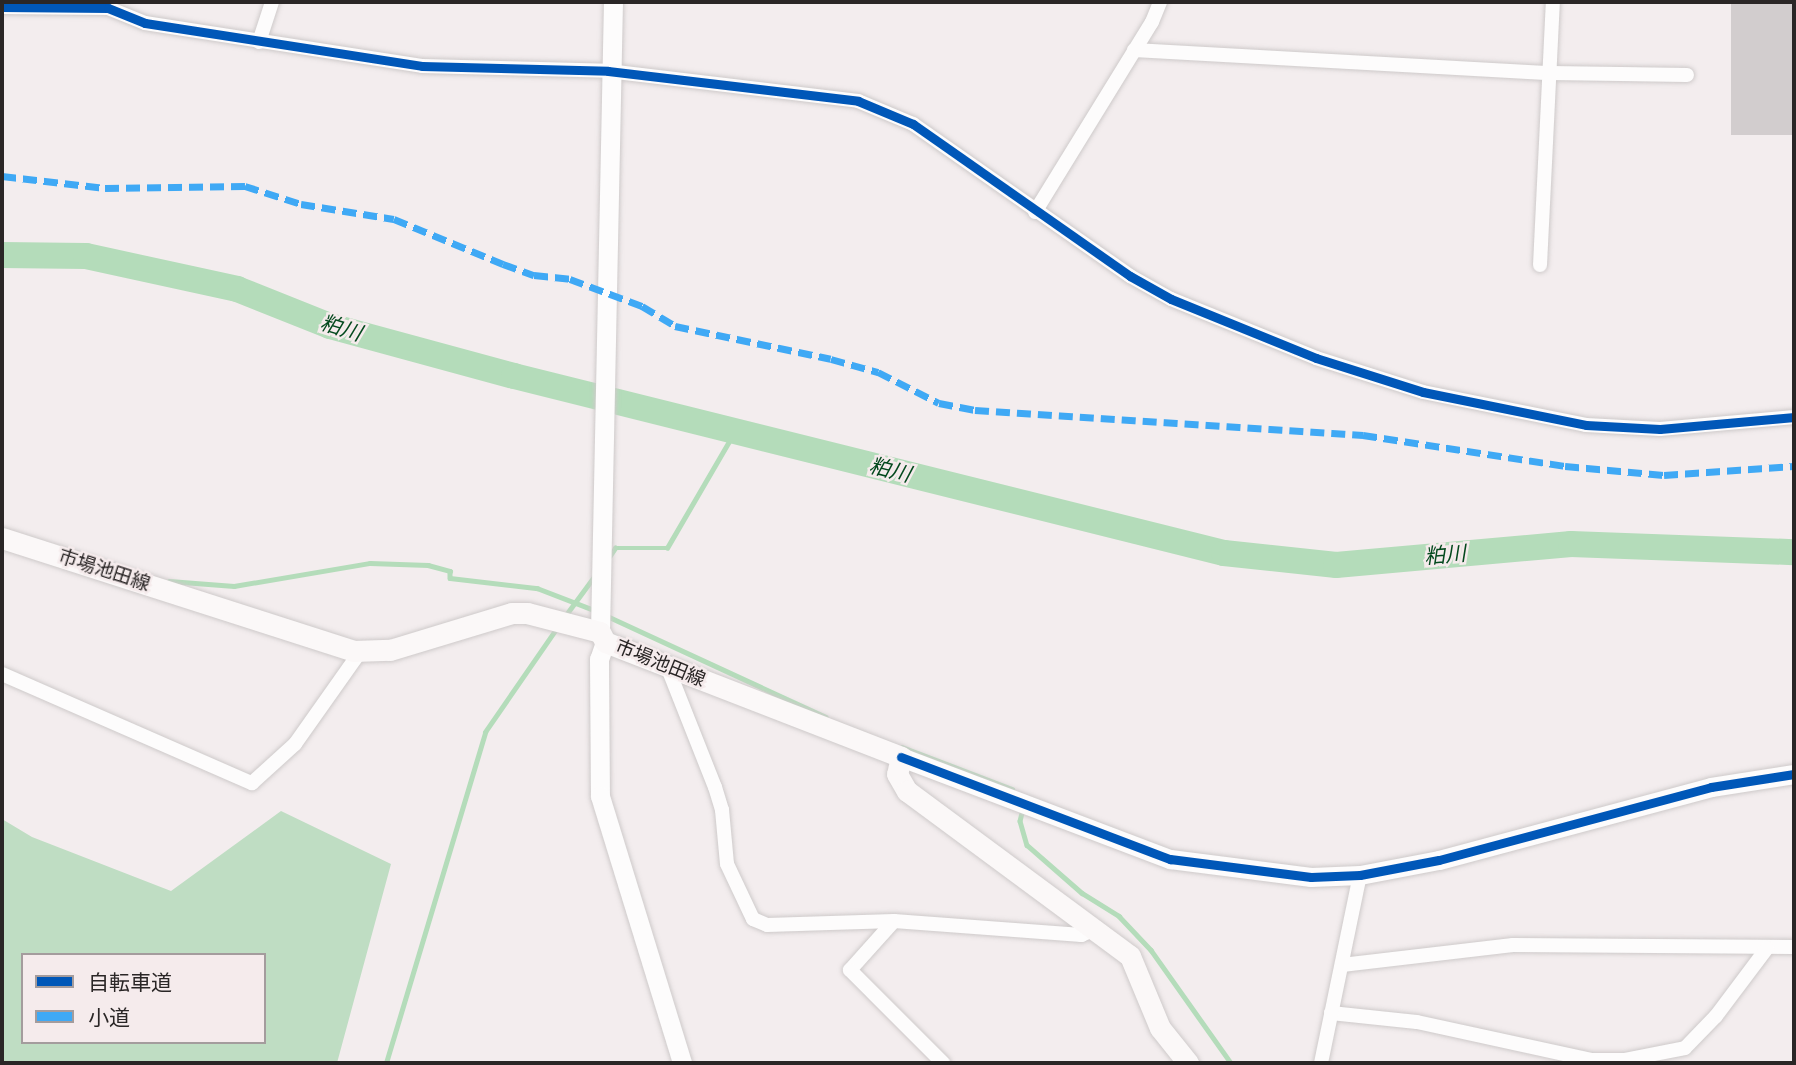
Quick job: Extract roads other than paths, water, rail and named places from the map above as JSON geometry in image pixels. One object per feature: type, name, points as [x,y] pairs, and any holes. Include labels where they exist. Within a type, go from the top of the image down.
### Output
[{"type":"main road","name":"市場池田線","points":[[2,538],[360,652],[390,650],[512,613],[603,637],[667,666],[901,758]]},
{"type":"main road","points":[[901,758],[897,774],[907,791],[1098,928],[1130,956],[1160,1028],[1188,1063]]},
{"type":"street","points":[[260,42],[272,2]]},
{"type":"street","points":[[612,2],[608,80],[599,599],[603,637],[599,659],[600,796],[682,1063]]},
{"type":"street","points":[[1035,212],[1134,50],[1160,2]]},
{"type":"street","points":[[1540,265],[1553,2]]},
{"type":"street","points":[[2,7],[107,5],[145,23],[422,66],[858,101],[914,124],[1099,259],[1171,299],[1316,358],[1423,392],[1586,425],[1660,429],[1794,417]]},
{"type":"street","points":[[1134,50],[1550,73],[1686,75]]},
{"type":"street","points":[[2,674],[252,783],[295,744],[360,652]]},
{"type":"street","points":[[667,666],[715,787],[722,810],[727,863],[752,919],[768,925],[894,921],[1081,935],[1098,928]]},
{"type":"street","points":[[901,758],[1170,859],[1311,877],[1360,875],[1439,860],[1711,787],[1794,774]]},
{"type":"street","points":[[1321,1063],[1360,875]]},
{"type":"street","points":[[894,921],[850,971],[943,1063]]},
{"type":"street","points":[[1342,965],[1513,945],[1794,947]]},
{"type":"street","points":[[1331,1013],[1417,1022],[1591,1060],[1624,1060],[1685,1048],[1733,995],[1767,948]]},
{"type":"waterway","name":"粕川","points":[[2,255],[86,256],[237,289],[330,326],[514,376],[1224,553],[1336,565],[1571,544],[1794,552]]},
{"type":"waterway","points":[[609,557],[615,548],[667,548],[735,431]]},
{"type":"waterway","points":[[169,581],[234,586],[370,563],[428,565],[450,571],[450,578],[537,588],[594,610]]},
{"type":"waterway","points":[[565,616],[593,578]]},
{"type":"waterway","points":[[605,615],[826,717]]},
{"type":"waterway","points":[[386,1063],[485,732],[558,626]]},
{"type":"waterway","points":[[902,747],[1012,789]]},
{"type":"waterway","points":[[1023,809],[1020,821],[1027,845],[1082,893],[1119,916],[1151,950],[1231,1063]]}]
